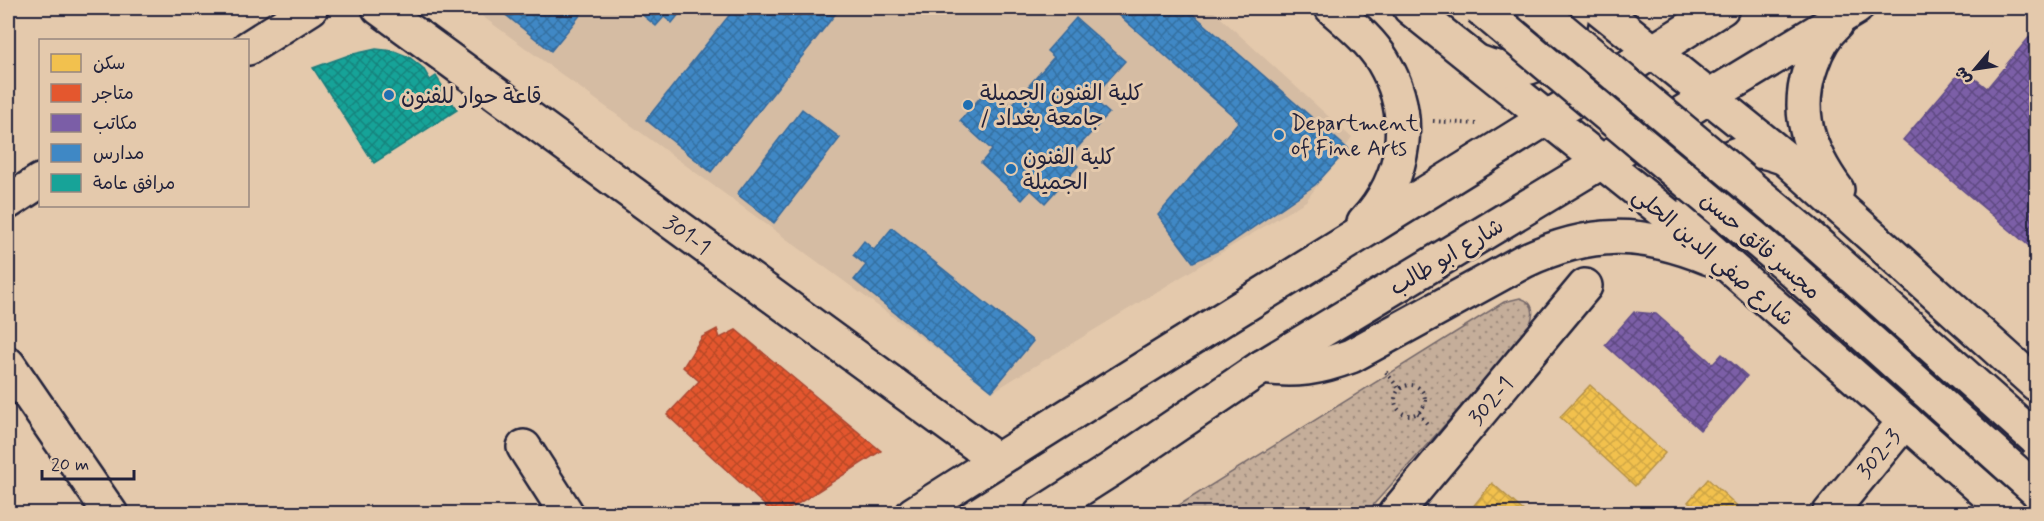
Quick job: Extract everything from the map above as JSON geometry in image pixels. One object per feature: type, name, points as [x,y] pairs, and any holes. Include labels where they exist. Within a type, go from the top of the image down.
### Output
[{"type":"main road","points":[[249,47],[311,8]]},
{"type":"main road","name":"301-1","points":[[379,8],[997,460]]},
{"type":"main road","points":[[1332,8],[1366,39],[1382,60],[1394,83],[1401,109],[1403,135],[1400,161],[1391,186],[1377,209],[1344,243]]},
{"type":"main road","name":"شارع صفي الدين الحلي","points":[[1410,8],[1704,244],[2010,513]]},
{"type":"main road","name":"مجسر فائق حسن","points":[[1480,8],[1783,262],[2037,490]]},
{"type":"main road","name":"مجسر فائق حسن","points":[[1536,8],[1806,234],[2037,439]]},
{"type":"main road","points":[[1480,62],[1510,71],[1526,69],[1541,63],[1554,54],[1564,41],[1570,26],[1572,8]]},
{"type":"main road","points":[[1599,8],[1785,158],[2037,384]]},
{"type":"main road","points":[[913,513],[1722,8]]},
{"type":"main road","points":[[1853,9],[1830,29],[1816,52],[1803,104],[1806,130],[1815,156],[1828,178],[1875,238]]},
{"type":"main road","name":"شارع ابو طالب","points":[[1041,513],[1110,470],[1262,367],[1853,9]]},
{"type":"main road","points":[[1704,244],[1695,214],[1696,198],[1702,183],[1712,170],[1724,160],[1738,153],[1754,150],[1770,152],[1785,158]]},
{"type":"main road","points":[[8,202],[39,182]]},
{"type":"main road","points":[[1262,367],[1286,370],[1309,369],[1351,356],[1524,261],[1551,249],[1583,240],[1612,237],[1652,240],[1698,253],[1736,272]]},
{"type":"main road","name":"302-1","points":[[1395,513],[1585,286]]},
{"type":"main road","points":[[8,364],[111,513]]},
{"type":"main road","name":"302-3","points":[[1829,513],[1905,421]]},
{"type":"main road","points":[[524,447],[567,513]]},
{"type":"path","points":[[1433,122],[1482,125]]},
{"type":"path","points":[[1386,372],[1400,390]]},
{"type":"path","points":[[1409,386],[1422,391],[1425,400],[1422,410],[1409,415],[1400,410],[1396,397],[1400,390],[1409,386]]},
{"type":"shaded area","name":"كلية الفنون الجميلة","points":[[471,8],[1210,8],[1352,138],[1306,201],[994,391]]},
{"type":"shaded area","points":[[1520,298],[1530,304],[1533,313],[1525,335],[1366,513],[1165,514],[1504,302]]},
{"type":"building: سكن","points":[[1590,385],[1665,453],[1635,486],[1560,417]]},
{"type":"building: سكن","points":[[1708,479],[1746,514],[1700,514],[1688,502]]},
{"type":"building: سكن","points":[[1492,483],[1527,514],[1467,514]]},
{"type":"building: سكن","points":[[1684,506],[1693,514],[1678,514]]},
{"type":"building: متاجر","points":[[717,329],[720,338],[736,330],[881,451],[782,514],[774,514],[667,415],[699,381],[683,367],[702,337]]},
{"type":"building: مكاتب","points":[[2036,29],[2036,252],[1903,140],[1963,69],[1987,88]]},
{"type":"building: مكاتب","points":[[1634,312],[1656,314],[1713,364],[1722,354],[1747,376],[1700,430],[1605,345]]},
{"type":"building: مدارس","points":[[497,8],[586,8],[551,51]]},
{"type":"building: مدارس","points":[[634,8],[684,8],[672,23],[664,17],[656,26]]},
{"type":"building: مدارس","points":[[735,8],[831,8],[837,12],[711,172],[646,120]]},
{"type":"building: مدارس","name":"Department of Fine Arts","points":[[1111,8],[1186,8],[1348,149],[1315,185],[1223,248],[1193,262],[1158,215],[1239,121]]},
{"type":"building: مدارس","points":[[1076,18],[1125,61],[1092,98],[1109,113],[1069,157],[1078,166],[1045,203],[1031,190],[1022,200],[981,163],[992,150],[960,121],[989,87],[1011,106],[1054,57],[1047,51]]},
{"type":"building: مدارس","points":[[802,109],[840,138],[774,223],[737,194]]},
{"type":"building: مدارس","points":[[892,228],[1033,341],[992,391],[854,280],[866,265],[853,255],[864,241],[874,250]]},
{"type":"building: مرافق عامة","name":"قاعة حوار للفنون","points":[[376,49],[394,51],[409,57],[423,68],[430,80],[436,76],[457,110],[374,163],[313,68],[349,55]]},
{"type":"place","name":"قاعة حوار للفنون","points":[[389,95]]},
{"type":"place","name":"كلية الفنون الجميلة / جامعة بغداد","points":[[968,105]]},
{"type":"place","name":"Department of Fine Arts","points":[[1279,135]]},
{"type":"place","name":"كلية الفنون الجميلة","points":[[1011,169]]}]
